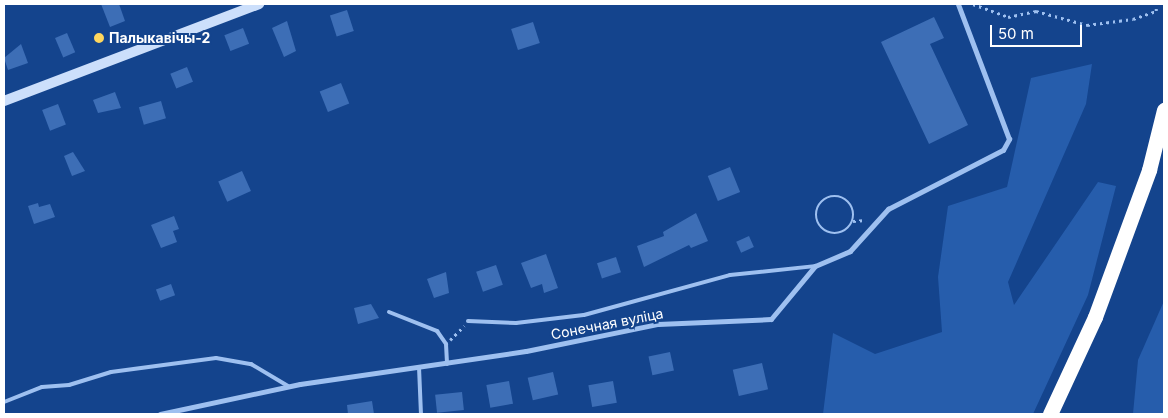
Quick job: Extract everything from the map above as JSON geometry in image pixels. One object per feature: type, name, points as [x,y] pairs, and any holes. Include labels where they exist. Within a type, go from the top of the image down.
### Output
[{"type":"highway","points":[[1050,414],[1095,317],[1149,170],[1164,110]]},
{"type":"street","points":[[4,101],[259,4]]},
{"type":"street","name":"Сонечная вуліца","points":[[160,414],[288,386],[447,364],[658,324],[771,318],[815,266],[850,252],[875,220],[924,189],[1003,150],[1009,139],[958,4]]},
{"type":"lane","points":[[468,321],[516,323],[584,315],[730,275],[815,266]]},
{"type":"lane","points":[[389,312],[437,331],[446,344],[447,364]]},
{"type":"lane","points":[[4,402],[42,387],[69,385],[111,372],[216,358],[251,364],[288,386]]},
{"type":"lane","points":[[419,367],[422,414]]},
{"type":"path","points":[[973,4],[1008,17],[1036,11],[1087,25],[1133,19],[1156,11],[1156,4]]},
{"type":"path","points":[[853,220],[850,204],[841,197],[829,197],[817,209],[817,220],[829,233],[841,233],[853,220],[875,220]]},
{"type":"path","points":[[446,344],[468,321]]},
{"type":"shaded area","points":[[1092,64],[1086,104],[1008,282],[1014,305],[1098,182],[1116,186],[1088,295],[1033,414],[823,414],[833,333],[875,354],[942,332],[938,277],[948,206],[1007,187],[1031,78]]},
{"type":"shaded area","points":[[1164,301],[1164,414],[1133,414],[1138,360]]},
{"type":"building","points":[[101,4],[119,4],[125,21],[110,27]]},
{"type":"building","points":[[347,10],[354,31],[337,36],[330,16]]},
{"type":"building","points":[[934,17],[944,38],[930,44],[968,125],[929,144],[881,42]]},
{"type":"building","points":[[287,21],[296,51],[284,57],[272,28]]},
{"type":"building","points":[[533,22],[540,43],[518,50],[511,29]]},
{"type":"building","points":[[243,28],[249,44],[230,51],[224,35]]},
{"type":"building","points":[[67,33],[75,52],[63,57],[55,38]]},
{"type":"building","points":[[21,44],[28,63],[8,70],[4,58]]},
{"type":"building","points":[[187,67],[193,82],[176,89],[170,74]]},
{"type":"building","points":[[341,83],[349,103],[328,112],[320,92]]},
{"type":"building","points":[[115,92],[121,108],[98,113],[93,100]]},
{"type":"building","points":[[161,101],[166,118],[144,125],[139,107]]},
{"type":"building","points":[[58,104],[66,125],[50,131],[42,110]]},
{"type":"building","points":[[73,152],[85,171],[72,176],[64,156]]},
{"type":"building","points":[[730,167],[740,192],[718,201],[708,176]]},
{"type":"building","points":[[242,171],[251,191],[227,202],[218,182]]},
{"type":"building","points":[[38,203],[39,207],[50,204],[55,217],[34,224],[28,206]]},
{"type":"building","points":[[696,213],[708,241],[691,248],[689,245],[644,267],[637,246],[664,236],[663,232]]},
{"type":"building","points":[[174,216],[179,229],[173,231],[177,242],[161,248],[151,225]]},
{"type":"building","points":[[749,236],[754,247],[741,253],[736,242]]},
{"type":"building","points":[[546,254],[558,288],[544,293],[542,284],[531,288],[521,263]]},
{"type":"building","points":[[616,257],[621,272],[602,278],[597,263]]},
{"type":"building","points":[[496,265],[503,285],[483,292],[476,272]]},
{"type":"building","points":[[446,272],[449,293],[434,298],[427,279]]},
{"type":"building","points":[[171,284],[175,295],[160,301],[156,289]]},
{"type":"building","points":[[371,304],[379,318],[358,324],[354,308]]},
{"type":"building","points":[[670,352],[674,371],[652,375],[648,357]]},
{"type":"building","points":[[762,363],[768,389],[739,396],[733,370]]},
{"type":"building","points":[[553,372],[558,394],[533,400],[528,378]]},
{"type":"building","points":[[509,381],[513,404],[490,408],[486,385]]},
{"type":"building","points":[[613,381],[617,403],[592,407],[588,385]]},
{"type":"building","points":[[462,392],[464,410],[437,413],[435,395]]},
{"type":"building","points":[[372,401],[374,414],[348,414],[347,405]]},
{"type":"place","name":"Палыкавічы-2","points":[[99,38]]}]
